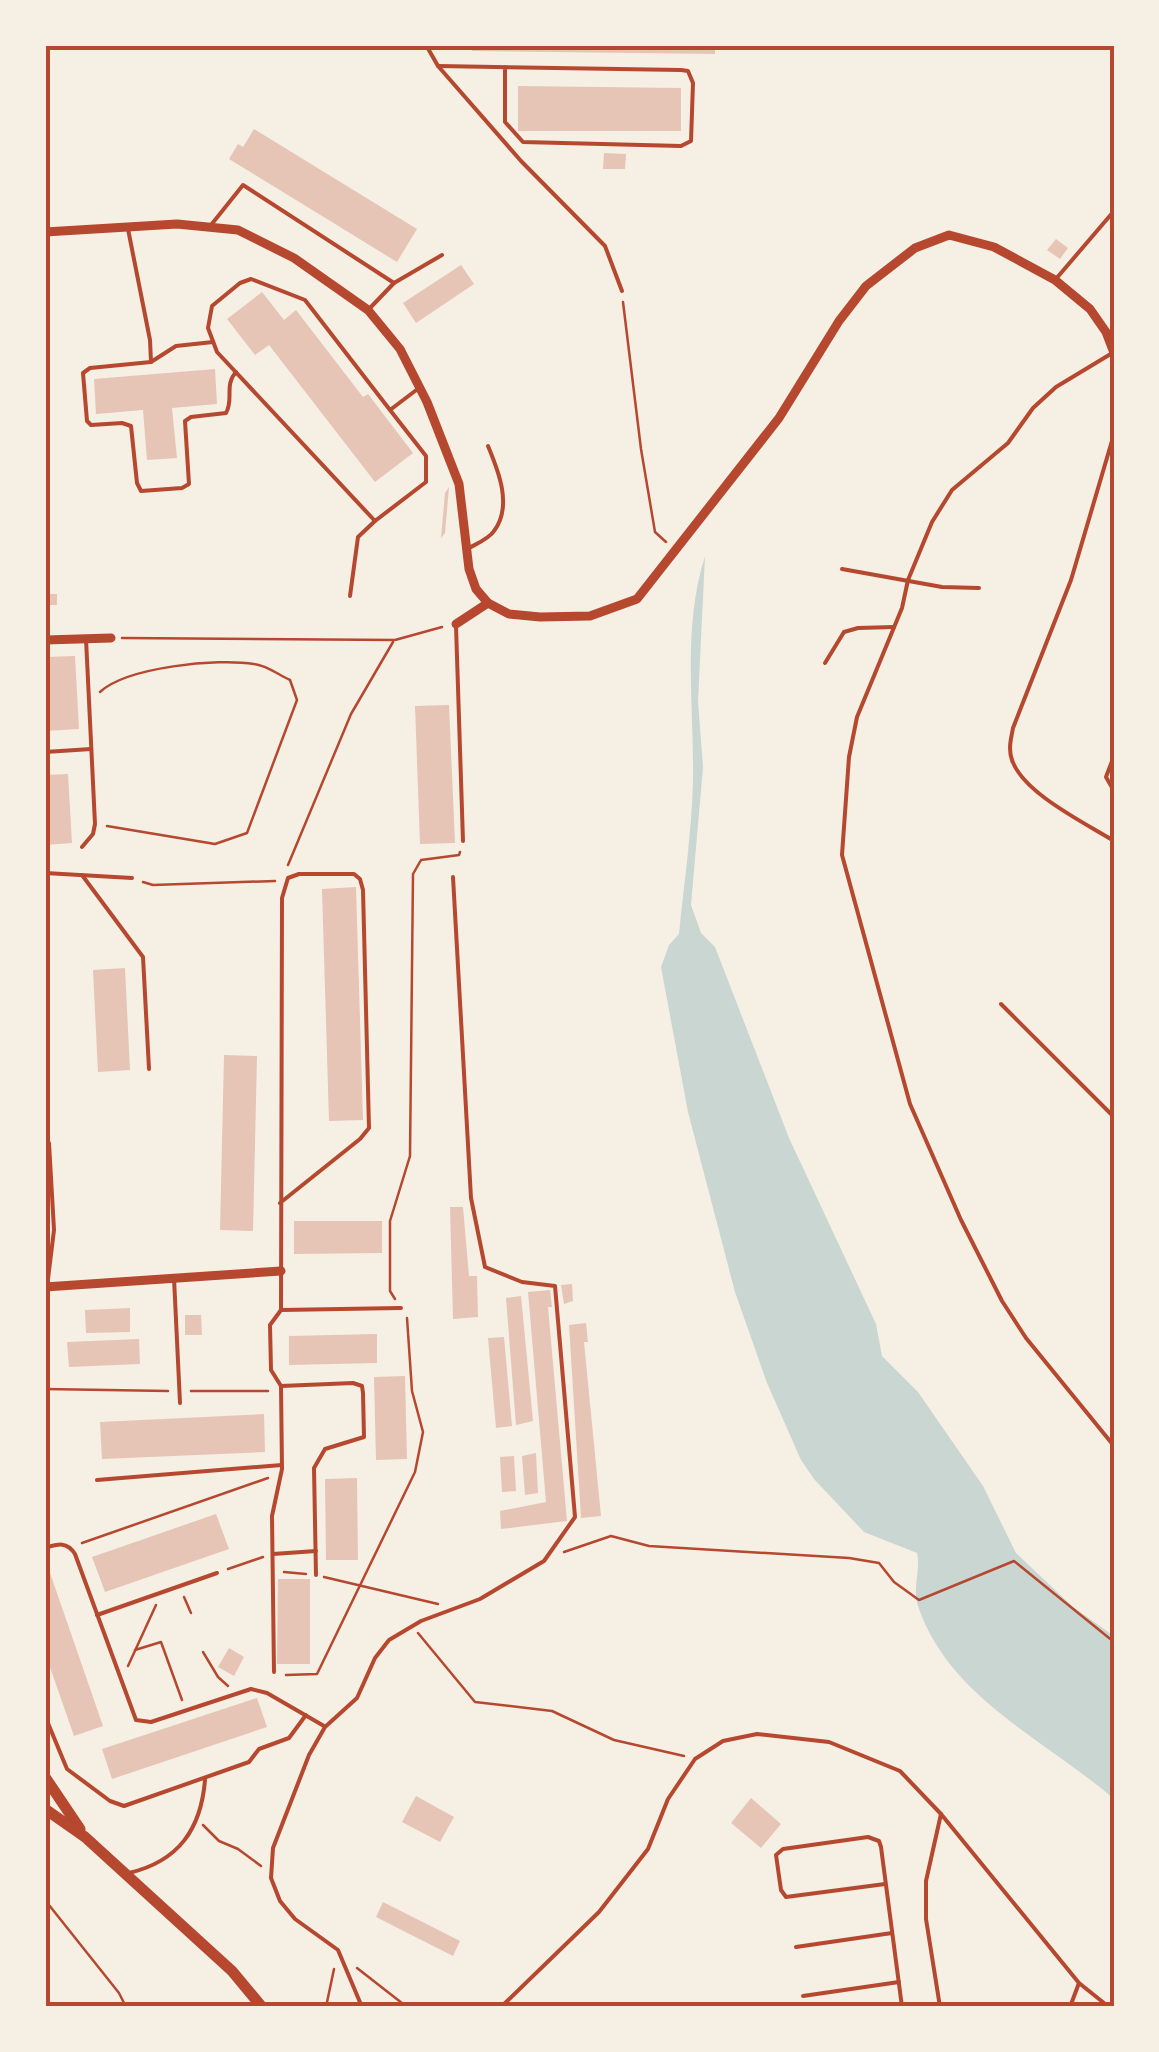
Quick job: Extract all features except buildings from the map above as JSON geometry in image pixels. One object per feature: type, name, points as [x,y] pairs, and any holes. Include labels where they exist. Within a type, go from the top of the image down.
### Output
[{"type":"main road","points":[[45,1777],[85,1837]]},
{"type":"main road","points":[[45,1809],[85,1837],[232,1971],[262,2007]]},
{"type":"street","points":[[45,232],[211,225],[238,230],[294,258],[368,310],[400,349],[460,484],[476,589],[488,603],[508,614],[590,616],[636,599],[779,418],[839,321],[866,286],[915,248],[949,234],[994,247],[1055,280],[1090,309],[1106,332],[1114,353]]},
{"type":"street","points":[[456,624],[488,603]]},
{"type":"street","points":[[45,640],[110,638]]},
{"type":"street","points":[[46,1287],[280,1271]]},
{"type":"lane","points":[[426,45],[438,66],[520,161],[606,246],[622,290]]},
{"type":"lane","points":[[438,66],[506,67],[688,71],[693,83],[691,140],[681,146],[523,142],[505,122],[506,67]]},
{"type":"lane","points":[[211,225],[243,185],[394,283]]},
{"type":"lane","points":[[1055,280],[1114,211]]},
{"type":"lane","points":[[128,227],[152,362]]},
{"type":"lane","points":[[368,310],[394,283],[442,255]]},
{"type":"lane","points":[[350,596],[358,537],[426,482],[426,456],[304,300],[257,280],[240,283],[212,306],[208,328],[217,352],[374,522]]},
{"type":"lane","points":[[213,342],[176,346],[152,362],[90,368],[83,373],[87,421],[131,426],[138,488],[145,491],[189,484],[185,421],[226,413],[230,406],[229,382],[236,372]]},
{"type":"lane","points":[[1114,353],[1056,387],[1033,408],[1008,443],[952,490],[932,522],[857,717],[849,757],[842,856],[910,1104],[961,1220],[1002,1301],[1026,1338],[1114,1446]]},
{"type":"lane","points":[[390,410],[420,388]]},
{"type":"lane","points":[[1114,434],[1071,580],[1013,728],[1010,749],[1013,764],[1023,780],[1114,841]]},
{"type":"lane","points":[[468,549],[493,533],[498,524],[504,487],[488,446]]},
{"type":"lane","points":[[842,569],[942,587],[979,588]]},
{"type":"lane","points":[[456,624],[463,841]]},
{"type":"lane","points":[[825,663],[844,632],[894,628]]},
{"type":"lane","points":[[82,848],[93,834],[95,824],[86,639]]},
{"type":"lane","points":[[45,752],[91,750]]},
{"type":"lane","points":[[1114,756],[1106,777],[1114,791]]},
{"type":"lane","points":[[45,874],[132,878]]},
{"type":"lane","points":[[274,1672],[272,1516],[282,1465],[281,1386],[271,1370],[270,1325],[281,1310],[280,1202],[282,898],[284,881],[299,874],[354,874],[360,879],[369,1128],[280,1202]]},
{"type":"lane","points":[[82,876],[143,957],[149,1069]]},
{"type":"lane","points":[[362,2007],[338,1950],[295,1919],[280,1901],[271,1878],[273,1848],[309,1754],[325,1726],[357,1698],[375,1658],[389,1640],[480,1598],[544,1561],[575,1518],[555,1286],[522,1282],[485,1267],[471,1198],[454,877]]},
{"type":"lane","points":[[1001,1004],[1114,1117]]},
{"type":"lane","points":[[46,1287],[54,1230],[49,1143]]},
{"type":"lane","points":[[174,1278],[180,1403]]},
{"type":"lane","points":[[281,1310],[401,1308]]},
{"type":"lane","points":[[281,1386],[353,1382],[362,1386],[364,1436],[325,1449],[314,1468],[316,1575]]},
{"type":"lane","points":[[98,1480],[282,1465]]},
{"type":"lane","points":[[45,1523],[46,1548],[64,1544],[71,1547],[136,1720],[150,1722],[236,1693],[259,1690],[325,1726]]},
{"type":"lane","points":[[273,1554],[316,1551]]},
{"type":"lane","points":[[97,1616],[218,1573]]},
{"type":"lane","points":[[45,1716],[67,1768],[117,1805],[131,1805],[248,1762],[259,1749],[289,1738],[306,1716]]},
{"type":"lane","points":[[501,2007],[600,1912],[648,1849],[668,1799],[695,1758],[723,1741],[757,1734],[829,1742],[900,1771],[941,1814],[1079,1984],[1109,2007]]},
{"type":"lane","points":[[125,1874],[162,1860],[184,1842],[198,1822],[205,1778]]},
{"type":"lane","points":[[940,2007],[926,1919],[926,1881],[941,1814]]},
{"type":"lane","points":[[885,1884],[786,1897],[780,1890],[776,1855],[783,1850],[875,1838],[880,1847],[902,2007]]},
{"type":"lane","points":[[796,1946],[892,1932]]},
{"type":"lane","points":[[803,1996],[899,1982]]},
{"type":"lane","points":[[1070,2007],[1079,1984]]},
{"type":"path","points":[[622,290],[640,449],[655,532],[676,550]]},
{"type":"path","points":[[110,638],[394,640],[456,624]]},
{"type":"path","points":[[132,878],[153,885],[284,881],[351,714],[394,640]]},
{"type":"path","points":[[89,702],[110,682],[166,665],[256,664],[290,680],[297,700],[247,834],[215,844],[95,824]]},
{"type":"path","points":[[274,1672],[317,1674],[415,1472],[423,1432],[412,1392],[408,1319],[390,1291],[390,1221],[410,1156],[413,874],[420,860],[459,856],[463,841]]},
{"type":"path","points":[[45,1390],[72,1388]]},
{"type":"path","points":[[71,1547],[220,1492],[281,1474]]},
{"type":"path","points":[[544,1561],[612,1536],[649,1546],[849,1558],[878,1562],[894,1582],[919,1600],[1014,1561],[1114,1642]]},
{"type":"path","points":[[218,1573],[273,1554]]},
{"type":"path","points":[[273,1571],[316,1575],[456,1608]]},
{"type":"path","points":[[179,1586],[191,1614]]},
{"type":"path","points":[[120,1681],[162,1592]]},
{"type":"path","points":[[412,1627],[474,1702],[552,1711],[614,1740],[695,1758]]},
{"type":"path","points":[[135,1650],[161,1642],[185,1710]]},
{"type":"path","points":[[203,1652],[218,1678],[236,1693]]},
{"type":"path","points":[[198,1822],[219,1841],[245,1853],[271,1878]]},
{"type":"path","points":[[45,1900],[126,2007]]},
{"type":"path","points":[[326,2007],[338,1950],[407,2007]]},
{"type":"shaded area","points":[[705,556],[698,701],[703,767],[691,905],[701,933],[715,947],[789,1138],[876,1324],[882,1356],[918,1392],[983,1486],[1016,1553],[1073,1607],[1114,1636],[1114,1799],[1002,1715],[952,1667],[918,1606],[917,1553],[864,1532],[801,1460],[767,1383],[735,1292],[688,1112],[661,967],[669,945],[679,934],[688,857],[693,779],[691,639]]}]
